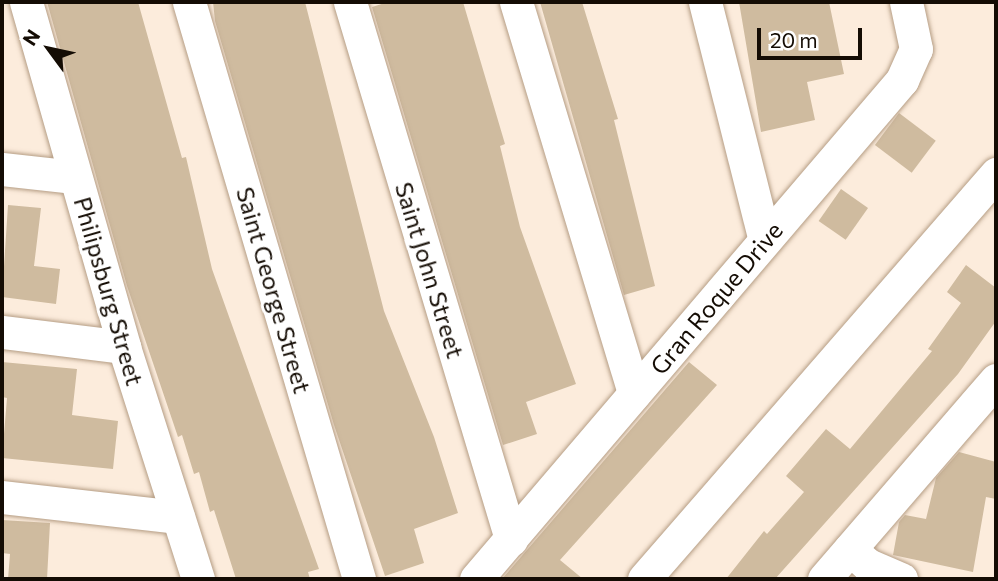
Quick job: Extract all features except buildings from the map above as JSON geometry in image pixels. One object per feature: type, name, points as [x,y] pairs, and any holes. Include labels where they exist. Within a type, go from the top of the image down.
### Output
[{"type":"street","points":[[18,2],[26,2]]},
{"type":"street","name":"Philipsburg Street","points":[[26,2],[124,346],[198,579]]},
{"type":"street","name":"Saint George Street","points":[[189,2],[359,579]]},
{"type":"street","name":"Saint John Street","points":[[350,2],[511,538]]},
{"type":"street","points":[[516,2],[634,394]]},
{"type":"street","points":[[705,2],[765,240]]},
{"type":"street","name":"Gran Roque Drive","points":[[476,579],[908,70],[916,49],[906,2]]},
{"type":"street","points":[[2,169],[75,177]]},
{"type":"street","points":[[644,579],[996,174]]},
{"type":"street","points":[[2,332],[124,346]]},
{"type":"street","points":[[824,579],[990,399]]},
{"type":"street","points":[[2,497],[178,517]]},
{"type":"street","points":[[850,549],[868,565],[901,579]]}]
